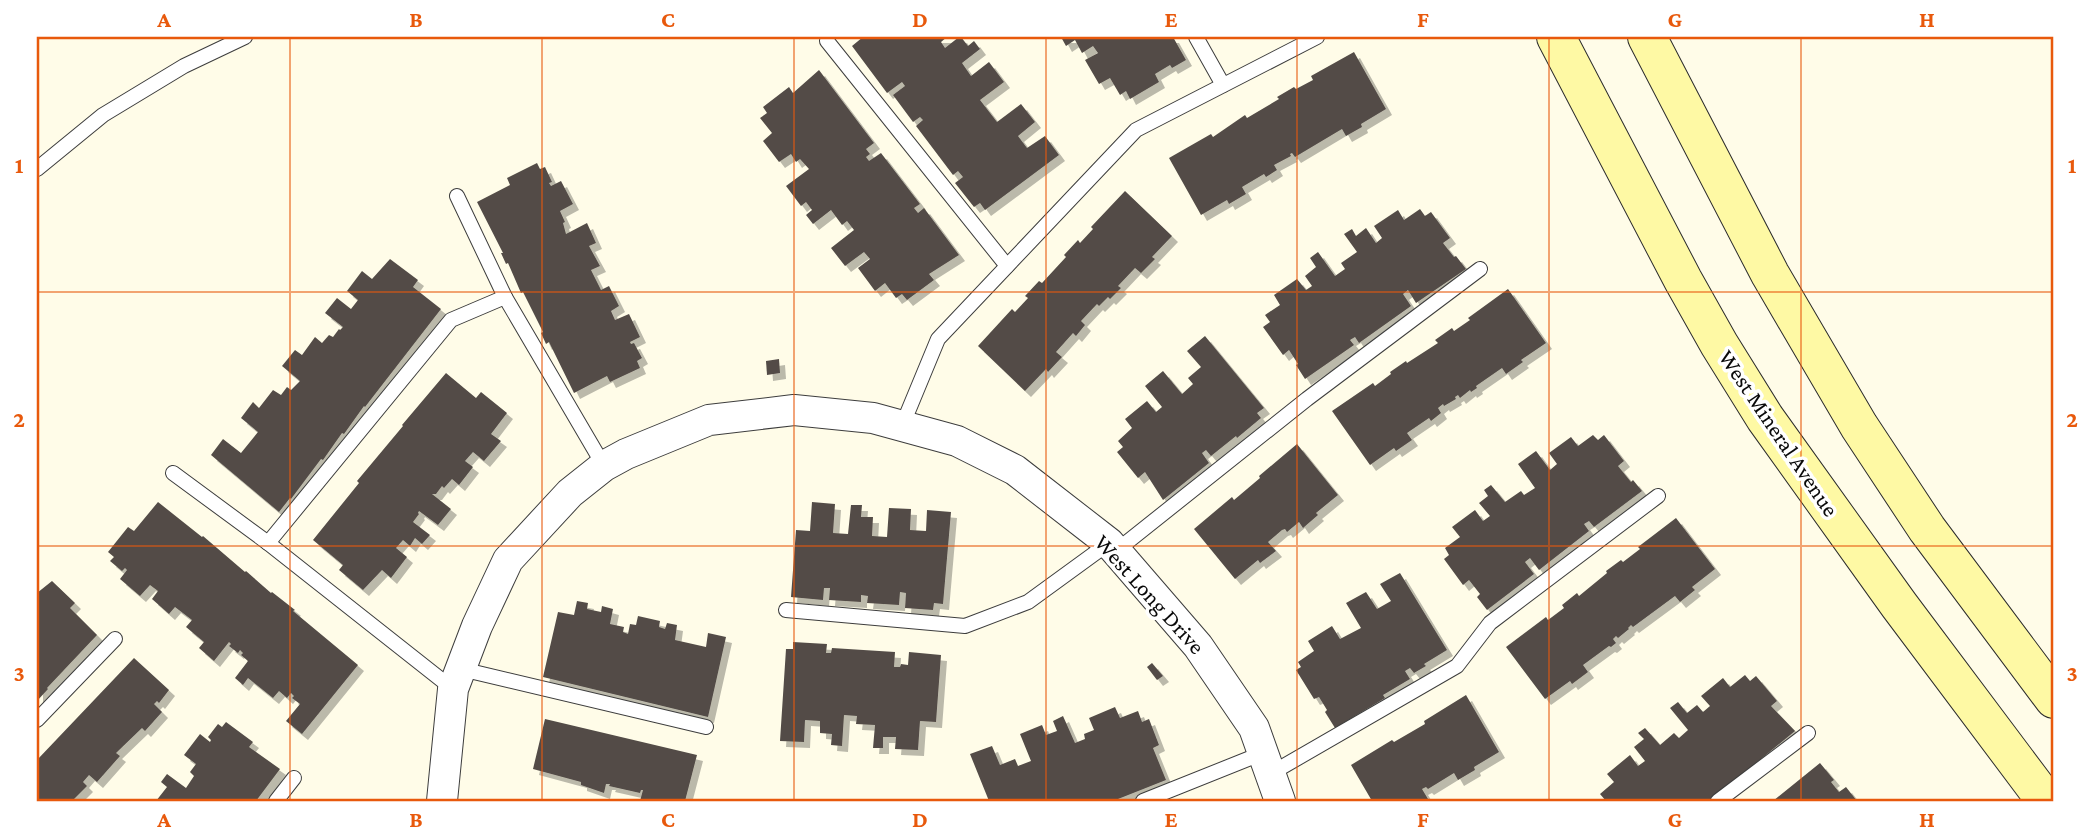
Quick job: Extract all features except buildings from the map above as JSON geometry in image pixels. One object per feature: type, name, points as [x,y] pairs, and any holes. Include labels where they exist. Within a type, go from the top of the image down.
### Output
[{"type":"main road","name":"West Mineral Avenue","points":[[1556,37],[1683,280],[1765,418],[1899,605],[2046,801]]},
{"type":"main road","points":[[1647,37],[1770,274],[1859,426],[1927,529],[2054,699]]},
{"type":"street","name":"West Long Drive","points":[[442,801],[457,679],[477,626],[508,560],[570,493],[604,466],[626,454],[709,420],[794,410],[873,418],[957,441],[1015,470],[1113,547],[1198,646],[1254,728],[1280,801]]},
{"type":"lane","points":[[37,169],[103,115],[184,66],[245,37]]},
{"type":"lane","points":[[1196,37],[1223,85]]},
{"type":"lane","points":[[902,426],[938,339],[1136,130],[1317,37]]},
{"type":"lane","points":[[827,41],[1007,266]]},
{"type":"lane","points":[[457,196],[505,297],[604,466]]},
{"type":"lane","points":[[786,610],[965,626],[1028,602],[1113,547],[1480,269]]},
{"type":"lane","points":[[268,543],[451,320],[505,297]]},
{"type":"lane","points":[[173,472],[457,679],[706,726]]},
{"type":"lane","points":[[1143,801],[1266,763],[1457,666],[1490,623],[1658,496]]},
{"type":"lane","points":[[37,720],[115,639]]},
{"type":"lane","points":[[1718,801],[1808,733]]},
{"type":"lane","points":[[276,801],[294,778]]}]
